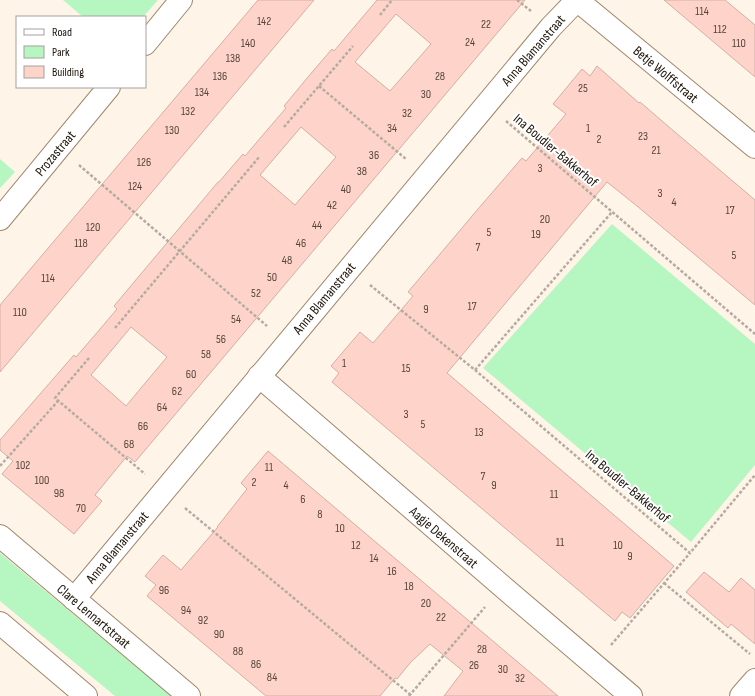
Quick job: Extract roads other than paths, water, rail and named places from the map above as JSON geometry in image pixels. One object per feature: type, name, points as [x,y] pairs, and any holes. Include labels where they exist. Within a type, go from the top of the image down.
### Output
[{"type":"street","points":[[146,43],[181,0]]},
{"type":"street","name":"Anna Blamanstraat","points":[[74,599],[486,104],[551,27],[577,0]]},
{"type":"street","name":"Betje Wolffstraat","points":[[577,0],[755,147]]},
{"type":"street","name":"Prozastraat","points":[[0,219],[108,88]]},
{"type":"street","name":"Aagje Dekenstraat","points":[[259,376],[631,696]]},
{"type":"street","name":"Clare Lennartstraat","points":[[0,536],[189,696]]},
{"type":"street","points":[[0,623],[86,696]]},
{"type":"street","points":[[741,696],[755,680]]}]
